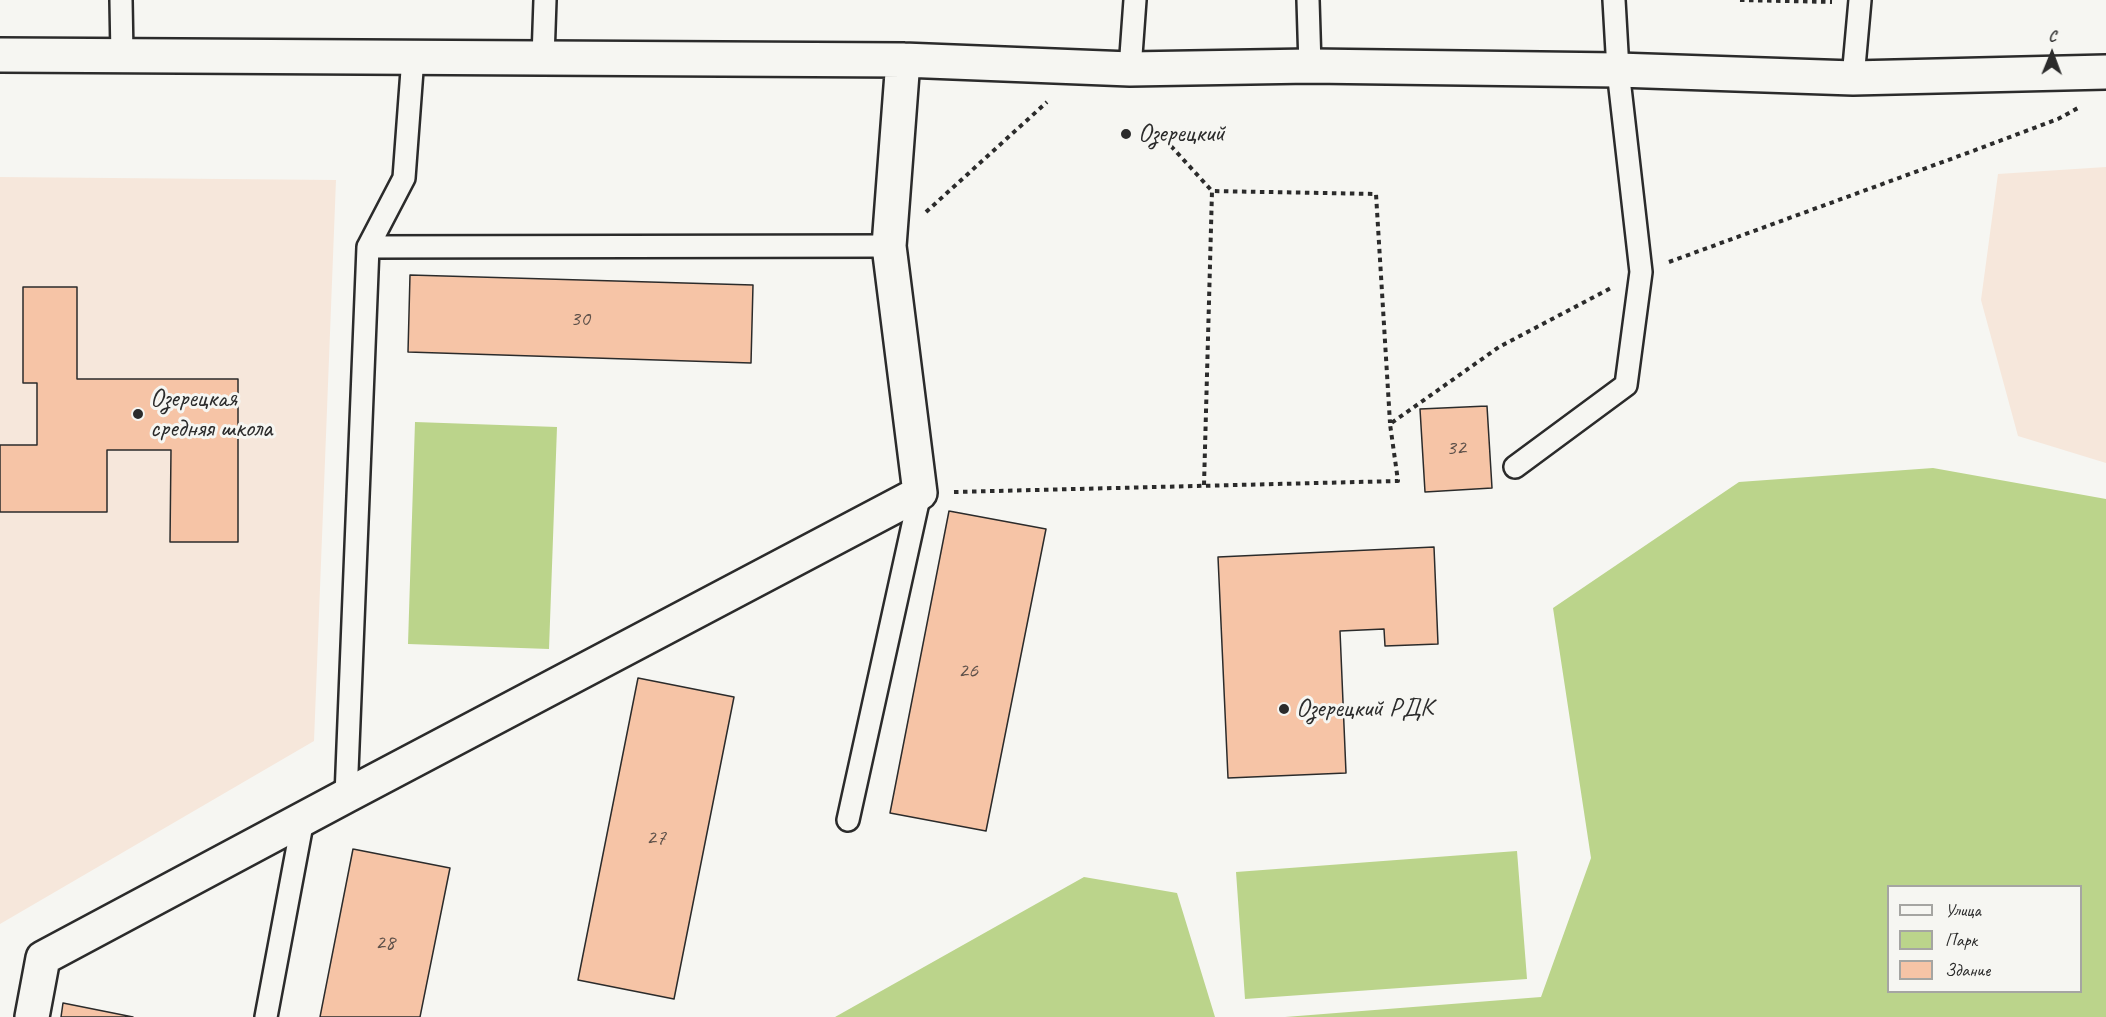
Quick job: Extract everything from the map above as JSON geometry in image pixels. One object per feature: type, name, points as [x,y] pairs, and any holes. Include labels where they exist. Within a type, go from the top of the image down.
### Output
[{"type":"street","points":[[0,55],[903,60],[1130,69],[1310,66],[1618,70],[1853,78],[2106,72]]},
{"type":"street","points":[[32,1017],[43,958],[346,795],[920,493],[889,246],[903,60]]},
{"type":"lane","points":[[121,0],[122,56]]},
{"type":"lane","points":[[543,58],[545,0]]},
{"type":"lane","points":[[1130,69],[1135,0]]},
{"type":"lane","points":[[1308,0],[1310,66]]},
{"type":"lane","points":[[1515,467],[1626,385],[1641,272],[1618,70],[1614,0]]},
{"type":"lane","points":[[1853,78],[1860,1]]},
{"type":"lane","points":[[346,795],[368,247],[404,178],[413,57]]},
{"type":"lane","points":[[368,247],[889,246]]},
{"type":"lane","points":[[848,820],[920,493]]},
{"type":"lane","points":[[266,1017],[303,819]]},
{"type":"path","points":[[1740,0],[1860,1]]},
{"type":"path","points":[[889,246],[1086,67]]},
{"type":"path","points":[[1390,424],[1499,347],[1641,272],[2047,123],[2087,103]]},
{"type":"path","points":[[1172,146],[1212,191],[1204,486]]},
{"type":"path","points":[[920,493],[1398,481],[1390,424],[1376,194],[1212,191]]},
{"type":"shaded area","points":[[2106,167],[2106,463],[2018,436],[1981,300],[1998,174]]},
{"type":"shaded area","points":[[0,177],[336,180],[314,741],[0,924]]},
{"type":"green space","points":[[415,422],[557,427],[549,649],[408,644]]},
{"type":"green space","points":[[1933,468],[2106,499],[2106,1017],[1285,1017],[1541,997],[1591,858],[1553,608],[1739,482]]},
{"type":"green space","points":[[1517,851],[1527,979],[1245,999],[1236,872]]},
{"type":"green space","points":[[1084,877],[1177,893],[1215,1017],[835,1017]]},
{"type":"building","points":[[410,275],[753,285],[751,363],[408,352]]},
{"type":"building","name":"Озерецкая средняя школа","points":[[23,287],[77,287],[77,379],[238,379],[238,542],[170,542],[171,450],[107,450],[107,512],[0,512],[0,445],[37,445],[37,383],[23,383]]},
{"type":"building","points":[[1487,406],[1492,488],[1425,492],[1420,409]]},
{"type":"building","points":[[949,511],[1046,529],[986,831],[890,813]]},
{"type":"building","name":"Озерецкий РДК","points":[[1434,547],[1438,644],[1385,646],[1384,629],[1340,631],[1346,773],[1228,778],[1218,557]]},
{"type":"building","points":[[638,678],[734,697],[674,999],[578,980]]},
{"type":"building","points":[[353,849],[450,868],[420,1017],[320,1017]]},
{"type":"building","points":[[63,1003],[133,1017],[61,1017]]},
{"type":"place","name":"Озерецкий","points":[[1126,134]]},
{"type":"place","name":"Озерецкая средняя школа","points":[[138,414]]},
{"type":"place","name":"Озерецкий РДК","points":[[1284,709]]}]
